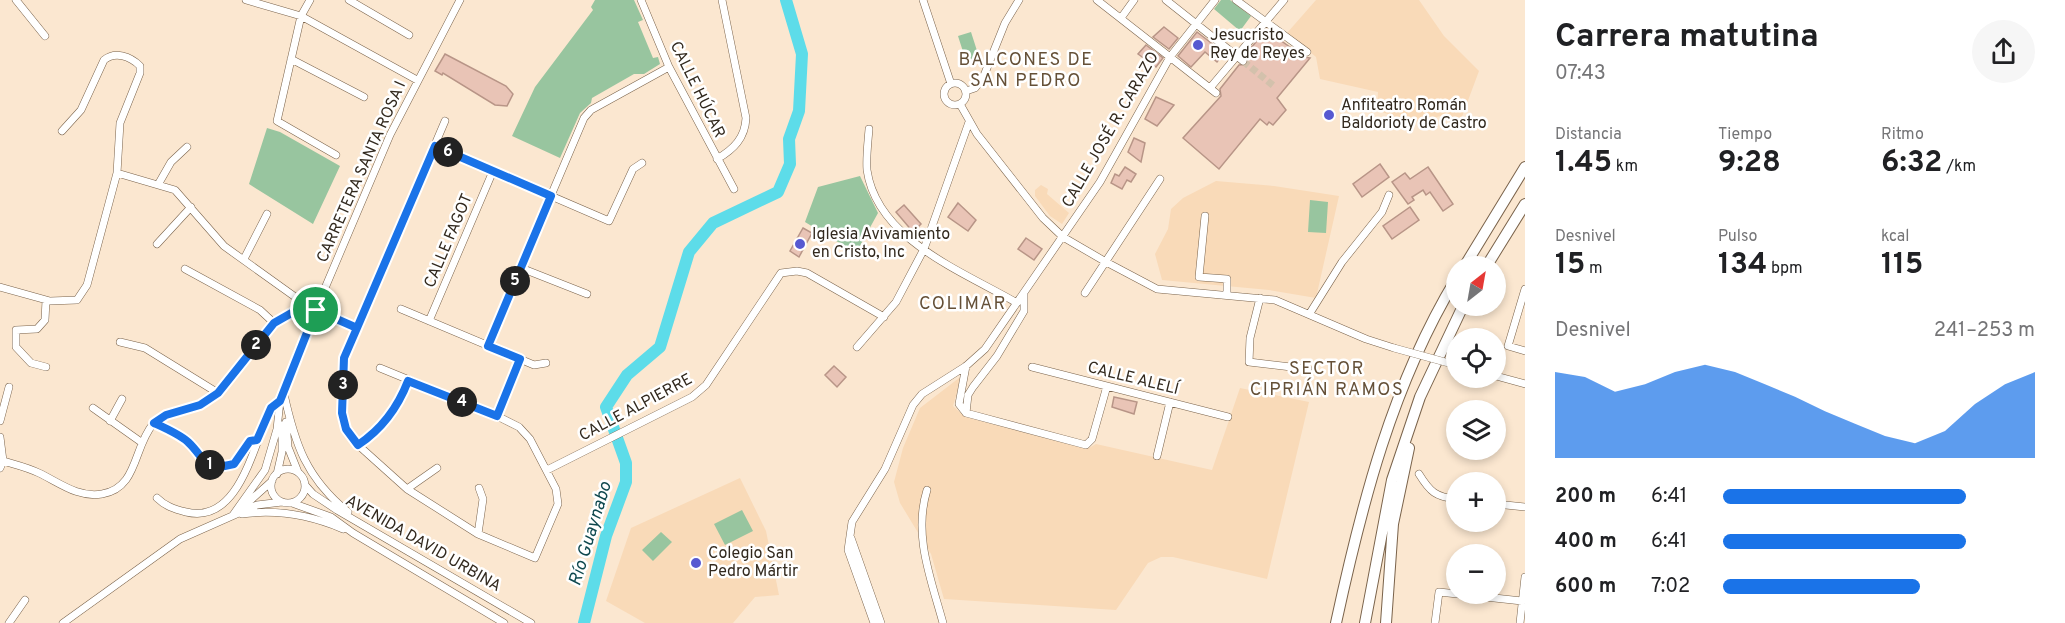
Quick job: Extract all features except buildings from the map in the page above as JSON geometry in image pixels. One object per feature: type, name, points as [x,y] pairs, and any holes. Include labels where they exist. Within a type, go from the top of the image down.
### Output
[{"type":"highway","points":[[1471,256],[1525,166]]},
{"type":"highway","points":[[1493,256],[1525,204]]},
{"type":"highway","points":[[1336,623],[1369,481],[1392,415],[1426,335],[1446,298]]},
{"type":"highway","points":[[1365,623],[1392,480],[1420,397],[1457,316]]},
{"type":"highway","points":[[1386,623],[1393,524],[1420,397]]},
{"type":"street","points":[[16,0],[45,36]]},
{"type":"street","points":[[246,0],[301,15],[417,81]]},
{"type":"street","points":[[310,0],[301,15],[277,121],[336,155]]},
{"type":"street","points":[[349,0],[409,35]]},
{"type":"street","name":"CARRETERA SANTA ROSA I","points":[[233,515],[265,470],[277,429],[280,401],[316,310],[390,135],[460,0]]},
{"type":"street","name":"CALLE HÚCAR","points":[[641,0],[669,67],[734,189]]},
{"type":"street","points":[[717,159],[732,151],[738,143],[744,133],[746,118],[722,0]]},
{"type":"street","points":[[923,0],[951,84]]},
{"type":"street","points":[[966,91],[975,88],[983,78],[1005,23],[1019,0]]},
{"type":"street","points":[[1097,0],[1213,91],[1284,0]]},
{"type":"street","points":[[1121,18],[1134,0]]},
{"type":"street","points":[[1166,0],[1240,58]]},
{"type":"street","name":"CALLE JOSÉ R. CARAZO","points":[[874,623],[848,550],[850,534],[855,514],[885,469],[913,405],[922,394],[966,366],[985,349],[1100,182],[1170,57],[1215,0]]},
{"type":"street","points":[[1236,0],[1307,52]]},
{"type":"street","points":[[0,287],[46,300],[76,300],[87,285],[117,173],[120,123],[140,73],[140,66],[135,61],[119,55],[110,55],[104,60],[81,110],[62,131]]},
{"type":"street","points":[[291,59],[364,97]]},
{"type":"street","points":[[488,346],[584,118],[591,110],[669,67]]},
{"type":"street","points":[[959,83],[966,91],[966,98],[960,104],[951,105],[945,99],[945,90],[951,84],[959,83]]},
{"type":"street","points":[[960,104],[969,122],[1038,212],[1063,237],[1106,262],[1157,289],[1275,300],[1310,313],[1366,339],[1446,362]]},
{"type":"street","points":[[380,368],[497,416],[525,433],[556,489],[558,504],[535,558],[478,534],[407,489],[358,445],[346,429],[342,413],[344,358],[445,122]]},
{"type":"street","points":[[857,347],[896,302],[924,249],[969,122]]},
{"type":"street","points":[[869,129],[867,171],[878,201],[895,227],[924,249],[1017,303]]},
{"type":"street","points":[[435,146],[609,221],[633,169],[642,163]]},
{"type":"street","points":[[159,183],[171,162],[187,147]]},
{"type":"street","name":"CALLE FAGOT","points":[[429,321],[493,171]]},
{"type":"street","points":[[117,173],[159,183],[175,190],[224,246],[305,304]]},
{"type":"street","points":[[1085,293],[1160,179]]},
{"type":"street","points":[[1310,313],[1342,262],[1382,212],[1389,195]]},
{"type":"street","points":[[157,244],[191,207]]},
{"type":"street","points":[[244,259],[267,213]]},
{"type":"street","points":[[1205,216],[1199,277],[1227,279],[1227,295]]},
{"type":"street","points":[[521,267],[587,294]]},
{"type":"street","points":[[185,269],[260,310],[274,323]]},
{"type":"street","name":"CALLE ALPIERRE","points":[[547,470],[692,397],[706,385],[781,273],[797,271],[807,273],[884,317]]},
{"type":"street","points":[[1525,289],[1508,346],[1525,351]]},
{"type":"street","points":[[966,413],[968,395],[997,356],[1024,311],[1024,294]]},
{"type":"street","points":[[0,437],[1,463],[38,472],[74,492],[89,495],[103,494],[121,487],[128,479],[141,442],[154,423],[166,415],[200,405],[218,393],[274,323],[323,295]]},
{"type":"street","points":[[1260,298],[1250,338],[1249,362],[1308,369]]},
{"type":"street","points":[[46,300],[45,320],[38,329],[16,330],[15,347],[31,363],[46,368]]},
{"type":"street","points":[[401,309],[534,365],[546,363]]},
{"type":"street","points":[[316,310],[357,328]]},
{"type":"street","points":[[120,342],[145,348],[218,393]]},
{"type":"street","points":[[497,416],[520,359]]},
{"type":"street","points":[[966,366],[959,404],[966,413],[1088,445],[1107,386]]},
{"type":"street","name":"CALLE ALELÍ","points":[[1032,367],[1228,417]]},
{"type":"street","points":[[1506,379],[1525,384]]},
{"type":"street","points":[[358,445],[370,437],[392,413],[408,381]]},
{"type":"street","points":[[0,421],[9,387]]},
{"type":"street","points":[[284,393],[293,437],[304,460],[320,485],[360,521]]},
{"type":"street","name":"CARRETERA SANTA ROSA I","points":[[284,393],[288,447],[298,473]]},
{"type":"street","name":"CARRETERA SANTA ROSA I","points":[[275,477],[282,452],[284,393]]},
{"type":"street","points":[[110,421],[122,399]]},
{"type":"street","points":[[157,498],[168,507],[194,514],[220,507],[235,491],[271,408],[280,401]]},
{"type":"street","points":[[1157,456],[1170,402]]},
{"type":"street","points":[[93,408],[141,442]]},
{"type":"street","points":[[154,423],[186,440],[204,464],[218,468],[234,464],[250,441],[257,440]]},
{"type":"street","points":[[407,489],[437,468]]},
{"type":"street","points":[[63,623],[180,539],[257,505],[292,502],[303,495],[305,485],[298,473],[289,470],[275,477],[233,515]]},
{"type":"street","points":[[1419,474],[1430,492],[1446,498]]},
{"type":"street","points":[[275,477],[273,493],[282,502]]},
{"type":"street","name":"AVENIDA DAVID URBINA","points":[[305,485],[321,499],[531,623]]},
{"type":"street","points":[[478,534],[483,499],[479,488]]},
{"type":"street","points":[[927,490],[920,514],[924,553],[943,623]]},
{"type":"street","name":"AVENIDA DAVID URBINA","points":[[292,502],[332,517],[353,533],[504,623]]},
{"type":"street","points":[[1506,505],[1525,507]]},
{"type":"street","points":[[233,515],[270,512],[302,514],[353,533]]},
{"type":"street","points":[[850,534],[881,623]]},
{"type":"street","points":[[1520,623],[1525,577]]},
{"type":"street","points":[[1435,623],[1439,592],[1522,602]]},
{"type":"street","points":[[9,623],[25,600]]},
{"type":"shaded area","points":[[1316,0],[1419,0],[1444,36],[1479,71],[1460,122],[1445,115],[1412,123],[1377,110],[1378,92],[1320,79],[1316,57],[1287,33]]},
{"type":"shaded area","points":[[1216,181],[1274,186],[1339,196],[1316,298],[1269,290],[1162,280],[1155,254],[1168,229],[1171,209],[1183,198]]},
{"type":"shaded area","points":[[1041,185],[1048,189],[1047,194],[1069,213],[1062,224],[1050,216],[1035,196],[1035,190]]},
{"type":"shaded area","points":[[959,378],[961,379],[953,406],[965,417],[1082,448],[1089,448],[1096,444],[1212,470],[1240,388],[1309,402],[1267,579],[1173,557],[1161,557],[1148,563],[1116,610],[944,599],[931,554],[900,503],[894,482],[903,448],[920,408]]},
{"type":"shaded area","name":"Colegio San Pedro Mártir","points":[[740,478],[766,531],[779,595],[755,597],[733,623],[645,623],[606,601],[631,528]]},
{"type":"green space","points":[[595,0],[634,0],[643,20],[638,22],[653,58],[658,57],[660,64],[644,74],[634,74],[592,98],[591,103],[580,113],[560,158],[512,136],[535,87],[593,10],[591,7]]},
{"type":"green space","points":[[1221,0],[1230,0],[1251,16],[1240,31],[1214,9]]},
{"type":"green space","points":[[971,32],[979,57],[966,61],[958,36]]},
{"type":"green space","points":[[267,128],[280,132],[340,166],[313,224],[249,184]]},
{"type":"green space","points":[[860,176],[878,213],[856,253],[805,222],[818,187]]},
{"type":"green space","points":[[1310,200],[1328,202],[1326,233],[1308,232]]},
{"type":"green space","points":[[742,510],[753,531],[725,545],[714,524]]},
{"type":"green space","points":[[661,532],[672,542],[653,561],[642,550]]},
{"type":"waterway","name":"Río Guaynabo","points":[[584,623],[606,536],[626,482],[626,463],[606,407],[627,375],[660,347],[689,252],[713,223],[778,192],[790,164],[789,139],[799,111],[802,54],[786,0]]},
{"type":"tunnel","points":[[1243,61],[1275,87]]},
{"type":"place","name":"Jesucristo Rey de Reyes","points":[[1198,45]]},
{"type":"place","name":"Anfiteatro Román Baldorioty de Castro","points":[[1329,115]]},
{"type":"place","name":"Iglesia Avivamiento en Cristo, Inc","points":[[800,244]]},
{"type":"place","name":"Colegio San Pedro Mártir","points":[[696,563]]},
{"type":"district","name":"BALCONES DE SAN PEDRO","points":[[1026,70]]},
{"type":"district","name":"COLIMAR","points":[[963,304]]},
{"type":"district","name":"SECTOR CIPRIÁN RAMOS","points":[[1327,379]]},
{"type":"route","points":[[316,310],[280,401],[276,401],[271,408],[257,440],[250,441],[234,464],[218,468],[204,464],[186,440],[154,423],[166,415],[200,405],[218,393],[274,323],[323,295],[316,310],[357,328],[344,358],[342,413],[346,429],[358,445],[370,437],[392,413],[408,381],[497,416],[520,359],[488,346],[551,196],[435,146],[357,328],[316,310]]}]
